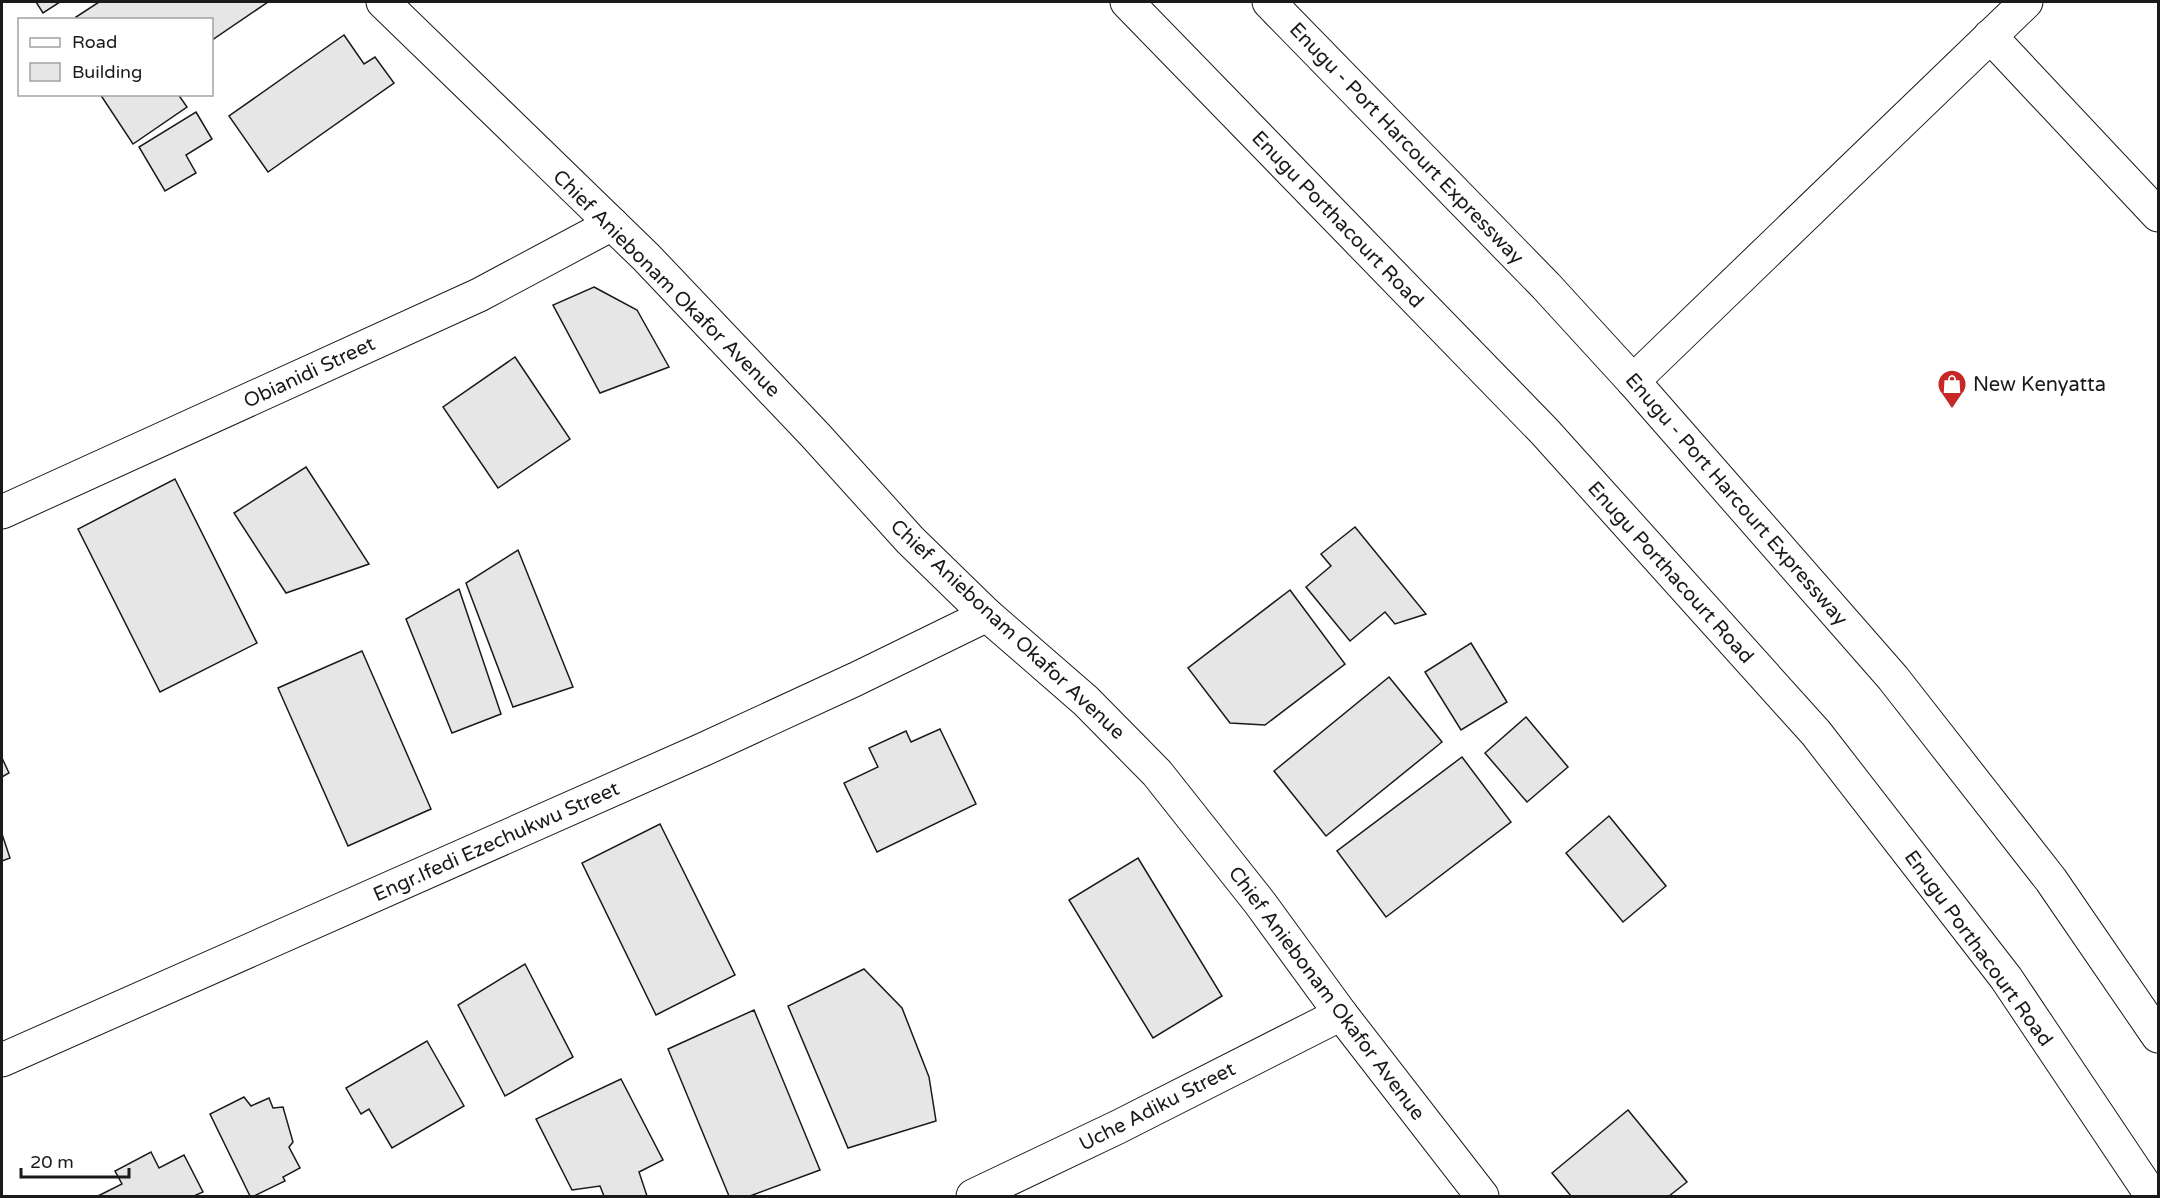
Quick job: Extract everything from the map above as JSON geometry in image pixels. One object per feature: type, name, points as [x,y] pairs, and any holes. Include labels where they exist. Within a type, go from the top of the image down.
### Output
[{"type":"main road","name":"Enugu Porthacourt Road","points":[[1127,2],[1545,432],[1816,732],[2006,978],[2152,1197]]},
{"type":"main road","name":"Enugu - Port Harcourt Expressway","points":[[1269,2],[1546,286],[1633,381],[1893,678],[2051,880],[2158,1036]]},
{"type":"main road","points":[[1633,381],[2026,2]]},
{"type":"main road","name":"Chief Aniebonam Okafor Avenue","points":[[394,6],[762,378],[910,540],[987,615],[1086,701],[1157,772],[1260,903],[1341,1014],[1482,1197]]},
{"type":"main road","points":[[1990,36],[2158,215]]},
{"type":"main road","name":"Obianidi Street","points":[[2,512],[479,295],[612,224]]},
{"type":"main road","name":"Engr.Ifedi Ezechukwu Street","points":[[2,1060],[702,750],[987,615]]},
{"type":"main road","name":"Uche Adiku Street","points":[[973,1197],[1118,1127],[1341,1014]]},
{"type":"building","points":[[36,2],[60,2],[43,13]]},
{"type":"building","points":[[99,2],[268,2],[213,39],[213,18],[76,17]]},
{"type":"building","points":[[344,35],[364,64],[375,57],[394,83],[268,172],[229,116]]},
{"type":"building","points":[[101,96],[179,96],[187,107],[133,144]]},
{"type":"building","points":[[196,112],[212,139],[186,155],[196,173],[165,191],[139,147]]},
{"type":"building","points":[[594,287],[637,310],[669,367],[600,393],[553,305]]},
{"type":"building","points":[[515,357],[570,439],[498,488],[443,407]]},
{"type":"building","points":[[306,467],[369,564],[286,593],[234,513]]},
{"type":"building","points":[[175,479],[257,643],[160,692],[78,529]]},
{"type":"building","points":[[1355,527],[1426,614],[1395,624],[1385,612],[1350,641],[1306,587],[1331,566],[1321,554]]},
{"type":"building","points":[[518,550],[573,687],[513,707],[466,583]]},
{"type":"building","points":[[459,589],[501,714],[452,733],[406,619]]},
{"type":"building","points":[[1290,590],[1345,664],[1265,725],[1230,723],[1188,668]]},
{"type":"building","points":[[1471,643],[1507,702],[1461,730],[1425,672]]},
{"type":"building","points":[[362,651],[431,809],[348,846],[278,688]]},
{"type":"building","points":[[1389,677],[1442,742],[1326,836],[1274,771]]},
{"type":"building","points":[[1526,717],[1568,767],[1527,802],[1485,753]]},
{"type":"building","points":[[940,729],[976,804],[877,852],[844,783],[878,767],[869,748],[906,731],[911,742]]},
{"type":"building","points":[[1462,757],[1511,822],[1386,917],[1337,851]]},
{"type":"building","points":[[2,758],[9,773],[2,777]]},
{"type":"building","points":[[1609,816],[1666,886],[1623,922],[1566,853]]},
{"type":"building","points":[[660,824],[735,975],[656,1015],[582,863]]},
{"type":"building","points":[[2,834],[10,858],[2,861]]},
{"type":"building","points":[[1138,858],[1222,996],[1153,1038],[1069,900]]},
{"type":"building","points":[[525,964],[573,1057],[505,1096],[458,1005]]},
{"type":"building","points":[[864,969],[902,1008],[929,1077],[936,1121],[848,1148],[788,1006]]},
{"type":"building","points":[[754,1010],[820,1170],[750,1196],[729,1196],[668,1049]]},
{"type":"building","points":[[427,1041],[464,1106],[392,1148],[369,1109],[361,1114],[346,1088]]},
{"type":"building","points":[[621,1079],[663,1160],[639,1172],[647,1196],[604,1196],[600,1186],[572,1190],[536,1119]]},
{"type":"building","points":[[244,1097],[251,1106],[269,1098],[273,1108],[283,1107],[293,1142],[289,1147],[300,1168],[283,1177],[285,1181],[254,1196],[250,1196],[210,1114]]},
{"type":"building","points":[[1628,1110],[1687,1182],[1669,1196],[1571,1196],[1552,1173]]},
{"type":"building","points":[[151,1152],[159,1168],[184,1155],[203,1192],[194,1196],[98,1196],[122,1184],[115,1171]]},
{"type":"place","name":"New Kenyatta","points":[[1952,410]]}]
